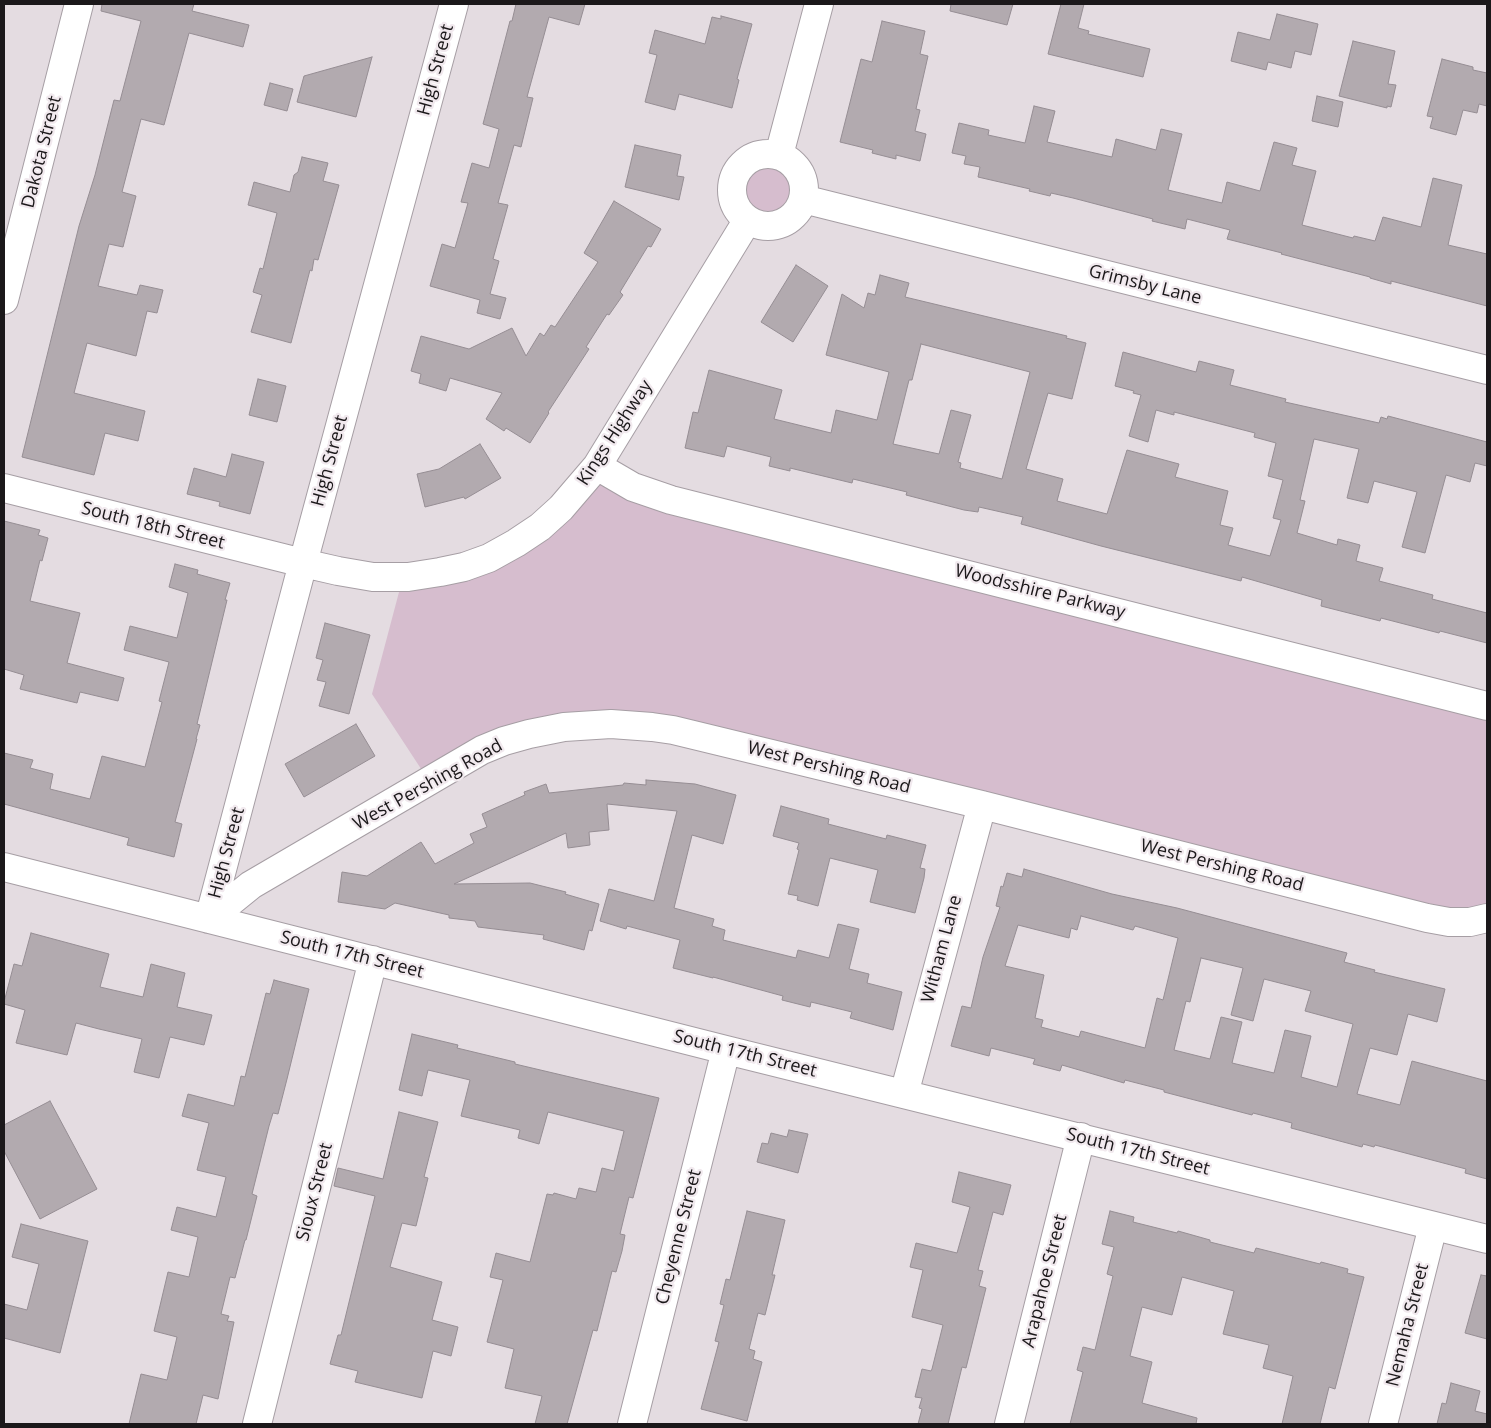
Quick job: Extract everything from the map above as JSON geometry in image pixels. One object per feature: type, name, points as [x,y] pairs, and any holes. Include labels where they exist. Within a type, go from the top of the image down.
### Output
[{"type":"street","name":"Dakota Street","points":[[4,300],[79,4]]},
{"type":"street","points":[[779,155],[819,4]]},
{"type":"street","name":"High Street","points":[[209,919],[449,5]]},
{"type":"street","points":[[764,154],[779,155],[788,159],[797,168],[802,178],[803,199],[794,216],[786,222],[763,226],[747,221],[739,213],[732,200],[731,186],[734,174],[741,164],[752,156],[764,154]]},
{"type":"street","name":"Grimsby Lane","points":[[803,199],[1487,370]]},
{"type":"street","name":"Kings Highway","points":[[303,563],[338,572],[373,577],[408,577],[464,567],[496,554],[540,527],[580,488],[597,466],[747,221]]},
{"type":"street","name":"Woodsshire Parkway","points":[[597,466],[632,487],[671,500],[1487,706]]},
{"type":"street","name":"South 18th Street","points":[[4,488],[303,563]]},
{"type":"street","name":"West Pershing Road","points":[[209,919],[250,885],[482,750],[504,741],[564,727],[611,724],[673,730],[982,805],[1428,918],[1456,922],[1470,922],[1487,918]]},
{"type":"street","name":"Witham Lane","points":[[904,1094],[982,805]]},
{"type":"street","name":"South 17th Street","points":[[4,866],[726,1050],[1487,1239]]},
{"type":"street","name":"Sioux Street","points":[[257,1424],[373,960]]},
{"type":"street","name":"Cheyenne Street","points":[[632,1424],[726,1050]]},
{"type":"street","name":"Arapahoe Street","points":[[1008,1424],[1081,1137]]},
{"type":"street","name":"Nemaha Street","points":[[1384,1424],[1433,1226]]},
{"type":"shaded area","points":[[767,168],[776,170],[784,175],[789,183],[791,192],[789,201],[784,209],[776,214],[767,216],[758,214],[750,209],[745,201],[743,192],[745,183],[750,175],[758,170]]},
{"type":"shaded area","points":[[614,477],[1487,706],[1487,918],[1028,817],[588,725],[429,781],[372,694],[403,577],[464,567],[580,488]]},
{"type":"building","points":[[102,4],[194,4],[192,11],[249,25],[243,47],[189,33],[164,125],[141,119],[122,192],[136,196],[123,247],[109,244],[98,286],[137,295],[140,285],[163,290],[157,313],[147,311],[136,356],[87,343],[74,393],[145,411],[138,441],[105,433],[94,475],[22,457],[79,226],[95,175],[114,100],[120,101],[141,21],[101,11]]},
{"type":"building","points":[[516,4],[585,4],[579,25],[549,17],[527,97],[533,98],[521,147],[514,145],[498,203],[508,205],[493,259],[499,261],[490,294],[506,298],[500,319],[477,313],[480,300],[430,286],[442,244],[455,248],[468,203],[461,202],[472,163],[489,168],[499,129],[483,124]]},
{"type":"building","points":[[951,4],[1013,4],[1007,25],[950,11]]},
{"type":"building","points":[[1061,4],[1084,4],[1078,28],[1089,31],[1088,34],[1150,49],[1143,77],[1048,54]]},
{"type":"building","points":[[1277,14],[1318,24],[1311,55],[1295,51],[1291,68],[1268,62],[1266,70],[1231,61],[1238,32],[1270,40]]},
{"type":"building","points":[[721,16],[752,24],[737,79],[739,80],[732,108],[679,94],[675,110],[645,102],[657,55],[649,53],[655,30],[705,44],[712,17],[721,19]]},
{"type":"building","points":[[882,21],[925,31],[920,54],[928,56],[916,109],[920,110],[915,131],[926,134],[920,161],[896,155],[896,159],[872,153],[873,150],[840,142],[861,59],[872,62]]},
{"type":"building","points":[[1353,41],[1395,51],[1388,84],[1396,85],[1391,107],[1387,106],[1387,108],[1339,96]]},
{"type":"building","points":[[372,57],[356,117],[297,102],[304,76]]},
{"type":"building","points":[[1442,59],[1473,67],[1473,70],[1487,73],[1487,106],[1479,104],[1477,113],[1463,110],[1456,135],[1430,128],[1433,117],[1427,116]]},
{"type":"building","points":[[270,83],[293,89],[287,111],[264,105]]},
{"type":"building","points":[[1317,96],[1343,102],[1338,127],[1312,121]]},
{"type":"building","points":[[1034,106],[1055,111],[1047,142],[1112,157],[1116,139],[1156,150],[1161,129],[1182,134],[1168,190],[1222,203],[1227,182],[1260,191],[1274,142],[1297,148],[1292,165],[1316,171],[1302,225],[1353,238],[1354,236],[1375,241],[1383,217],[1421,227],[1433,178],[1462,185],[1448,245],[1487,254],[1487,306],[1391,281],[1391,284],[1227,239],[1230,230],[1187,219],[1185,229],[1073,198],[1051,193],[1050,196],[1029,191],[1030,189],[978,177],[980,167],[964,164],[966,156],[952,153],[959,123],[989,130],[988,135],[1025,143]]},
{"type":"building","points":[[635,145],[681,155],[677,176],[684,177],[679,200],[625,187]]},
{"type":"building","points":[[302,157],[328,163],[323,181],[339,185],[318,260],[314,259],[312,271],[310,270],[291,343],[251,332],[262,295],[253,292],[260,268],[263,269],[277,213],[248,205],[254,182],[290,192],[294,175],[298,172]]},
{"type":"building","points":[[614,201],[661,229],[651,247],[648,246],[620,292],[623,295],[609,315],[607,314],[586,347],[589,349],[530,443],[506,428],[504,431],[486,419],[502,393],[450,378],[446,391],[419,383],[421,374],[411,371],[421,336],[469,349],[512,328],[526,356],[540,333],[544,336],[551,325],[555,327],[598,262],[584,253]]},
{"type":"building","points":[[796,265],[828,286],[793,342],[761,322]]},
{"type":"building","points":[[880,275],[909,283],[905,297],[1067,336],[1066,338],[1086,343],[1072,399],[1048,393],[1026,469],[1063,479],[1057,501],[1107,514],[1127,450],[1179,464],[1175,477],[1228,491],[1220,525],[1233,528],[1228,545],[1270,556],[1281,520],[1273,518],[1283,480],[1268,476],[1276,443],[1254,437],[1255,433],[1174,412],[1174,415],[1156,410],[1148,442],[1129,436],[1141,395],[1115,386],[1123,352],[1196,372],[1199,361],[1234,370],[1230,385],[1286,399],[1285,402],[1379,423],[1381,417],[1387,419],[1388,416],[1487,442],[1487,466],[1475,463],[1470,482],[1446,475],[1425,553],[1402,547],[1417,492],[1374,481],[1368,503],[1347,498],[1359,449],[1314,439],[1300,500],[1305,501],[1297,533],[1337,545],[1338,539],[1360,545],[1356,561],[1383,568],[1379,581],[1433,595],[1432,599],[1487,613],[1487,643],[1381,618],[1380,621],[1321,606],[1322,600],[1242,577],[1241,581],[1021,524],[1023,517],[979,507],[978,512],[964,510],[906,495],[907,492],[853,479],[852,483],[790,468],[790,471],[769,466],[771,457],[727,446],[724,457],[685,448],[693,412],[698,413],[709,370],[782,390],[774,419],[831,433],[836,410],[877,420],[889,372],[826,355],[842,294],[864,308],[868,293],[875,295]],"holes":[[[921,344],[1030,372],[1002,479],[960,468],[961,463],[958,462],[971,415],[951,410],[939,454],[893,444],[909,380],[912,380]]]},
{"type":"building","points":[[258,379],[286,386],[277,422],[249,415]]},
{"type":"building","points":[[480,444],[501,478],[465,499],[464,497],[425,507],[417,474],[439,469]]},
{"type":"building","points":[[232,454],[264,462],[250,514],[219,506],[220,502],[187,494],[194,468],[226,477]]},
{"type":"building","points":[[4,521],[40,530],[38,535],[48,538],[42,561],[40,560],[30,601],[80,613],[67,663],[124,678],[118,701],[80,692],[77,703],[20,689],[24,675],[4,669]]},
{"type":"building","points":[[175,564],[198,570],[197,574],[230,583],[197,724],[200,725],[197,739],[175,822],[182,824],[174,857],[127,845],[129,838],[4,804],[4,753],[33,760],[30,768],[53,774],[50,789],[90,799],[102,756],[145,767],[162,702],[159,701],[169,662],[124,650],[130,626],[177,638],[188,593],[169,587]]},
{"type":"building","points":[[325,623],[370,635],[349,714],[319,706],[326,682],[317,680],[323,660],[316,658]]},
{"type":"building","points":[[356,724],[375,756],[304,797],[285,764]]},
{"type":"building","points":[[646,780],[695,784],[736,795],[723,844],[692,835],[674,908],[714,919],[712,926],[725,930],[723,940],[796,958],[798,950],[829,958],[838,924],[859,929],[849,969],[869,974],[867,983],[902,992],[893,1030],[850,1018],[852,1012],[811,1002],[810,1007],[782,1000],[783,996],[673,968],[680,940],[627,926],[626,929],[600,921],[609,889],[654,901],[677,811],[607,804],[609,830],[589,832],[590,845],[568,848],[566,833],[454,884],[530,883],[566,892],[565,894],[599,904],[592,931],[589,930],[584,950],[543,939],[544,935],[478,927],[475,921],[449,918],[449,915],[395,903],[385,909],[338,902],[342,872],[367,876],[421,842],[435,864],[474,843],[470,834],[487,827],[482,814],[525,795],[524,792],[546,784],[549,793],[623,785],[624,783],[646,785]]},
{"type":"building","points":[[781,806],[829,819],[828,824],[886,839],[887,835],[926,845],[920,868],[925,869],[924,878],[915,913],[870,902],[878,870],[830,858],[818,906],[797,900],[798,896],[788,894],[799,843],[773,836]]},
{"type":"building","points":[[1024,869],[1112,894],[1177,908],[1347,953],[1344,962],[1375,970],[1374,972],[1445,989],[1437,1022],[1408,1014],[1397,1055],[1370,1048],[1357,1094],[1400,1105],[1412,1061],[1487,1081],[1487,1179],[1465,1173],[1466,1169],[1375,1145],[1374,1147],[1363,1144],[1362,1147],[1291,1128],[1292,1123],[1253,1113],[1252,1115],[1125,1080],[1124,1083],[1062,1065],[1060,1071],[1033,1064],[1035,1059],[991,1048],[989,1056],[951,1046],[962,1006],[971,1008],[983,957],[1000,907],[996,906],[1001,886],[1003,887],[1007,873],[1022,877]],"holes":[[[1081,916],[1133,930],[1135,926],[1178,938],[1163,1000],[1157,998],[1145,1048],[1081,1031],[1079,1037],[1041,1027],[1043,1020],[1035,1018],[1044,975],[1005,966],[1018,925],[1069,938],[1071,928],[1077,930]],[[1201,958],[1243,968],[1231,1015],[1253,1021],[1264,979],[1311,991],[1305,1011],[1353,1024],[1337,1087],[1301,1077],[1311,1036],[1285,1030],[1274,1073],[1232,1063],[1242,1022],[1221,1017],[1210,1059],[1174,1050],[1186,1001],[1190,1002]]]},
{"type":"building","points":[[31,933],[109,954],[100,987],[143,997],[151,964],[185,973],[177,1007],[212,1015],[204,1045],[170,1037],[159,1078],[134,1072],[142,1039],[76,1023],[67,1055],[16,1043],[25,1010],[4,1004],[4,1002],[14,964],[22,966]]},
{"type":"building","points":[[274,980],[309,989],[278,1114],[273,1113],[269,1126],[252,1194],[257,1196],[246,1240],[235,1278],[230,1277],[221,1314],[229,1316],[227,1321],[234,1322],[218,1399],[203,1395],[196,1424],[129,1424],[141,1374],[167,1380],[177,1337],[154,1331],[168,1272],[189,1277],[198,1237],[171,1230],[177,1207],[216,1217],[226,1177],[197,1170],[209,1123],[182,1116],[188,1094],[234,1106],[241,1076],[245,1077],[266,993],[270,994]]},
{"type":"building","points":[[412,1034],[458,1045],[457,1048],[515,1062],[515,1064],[659,1098],[633,1198],[629,1197],[620,1234],[625,1235],[622,1251],[616,1272],[612,1271],[597,1331],[593,1330],[567,1424],[535,1424],[542,1396],[505,1388],[514,1349],[487,1342],[503,1280],[490,1277],[496,1253],[530,1262],[547,1194],[553,1195],[554,1193],[576,1199],[579,1188],[596,1192],[602,1168],[614,1171],[624,1131],[548,1112],[539,1144],[518,1138],[520,1130],[461,1116],[470,1080],[428,1070],[422,1096],[399,1090]]},
{"type":"building","points":[[50,1101],[97,1189],[40,1219],[4,1151],[4,1125]]},
{"type":"building","points":[[399,1112],[438,1122],[424,1177],[428,1178],[416,1226],[402,1223],[390,1267],[442,1282],[432,1320],[458,1327],[451,1356],[433,1351],[422,1398],[355,1382],[358,1371],[330,1364],[338,1335],[341,1335],[375,1196],[334,1186],[338,1168],[383,1179]]},
{"type":"building","points":[[789,1130],[808,1134],[798,1173],[757,1162],[762,1143],[768,1144],[771,1133],[787,1137]]},
{"type":"building","points":[[959,1172],[1011,1185],[1003,1215],[993,1212],[978,1270],[983,1271],[979,1286],[986,1288],[966,1368],[962,1367],[948,1424],[918,1424],[922,1409],[919,1408],[922,1398],[915,1397],[922,1369],[931,1371],[932,1369],[943,1325],[912,1317],[923,1270],[910,1267],[916,1243],[957,1253],[970,1207],[952,1202]]},
{"type":"building","points":[[747,1211],[785,1220],[772,1275],[775,1275],[765,1315],[758,1313],[749,1349],[755,1351],[753,1359],[762,1362],[747,1421],[701,1409],[719,1342],[715,1341],[724,1305],[720,1304],[726,1279],[730,1280]]},
{"type":"building","points":[[1110,1211],[1134,1217],[1133,1222],[1177,1233],[1178,1231],[1210,1240],[1210,1242],[1254,1253],[1256,1248],[1320,1264],[1321,1262],[1348,1269],[1347,1273],[1364,1277],[1335,1389],[1329,1387],[1320,1424],[1282,1424],[1293,1376],[1263,1368],[1269,1345],[1223,1334],[1234,1291],[1182,1277],[1172,1315],[1142,1307],[1130,1356],[1152,1362],[1142,1403],[1197,1418],[1196,1424],[1070,1424],[1083,1372],[1077,1370],[1083,1347],[1095,1350],[1113,1276],[1107,1274],[1114,1247],[1102,1244]]},
{"type":"building","points":[[21,1224],[88,1241],[60,1353],[4,1338],[4,1304],[27,1310],[39,1264],[12,1257]]},
{"type":"building","points":[[1481,1275],[1487,1276],[1487,1339],[1465,1333]]},
{"type":"building","points":[[1451,1383],[1480,1391],[1475,1411],[1487,1414],[1487,1424],[1437,1424],[1442,1403],[1446,1404]]}]
